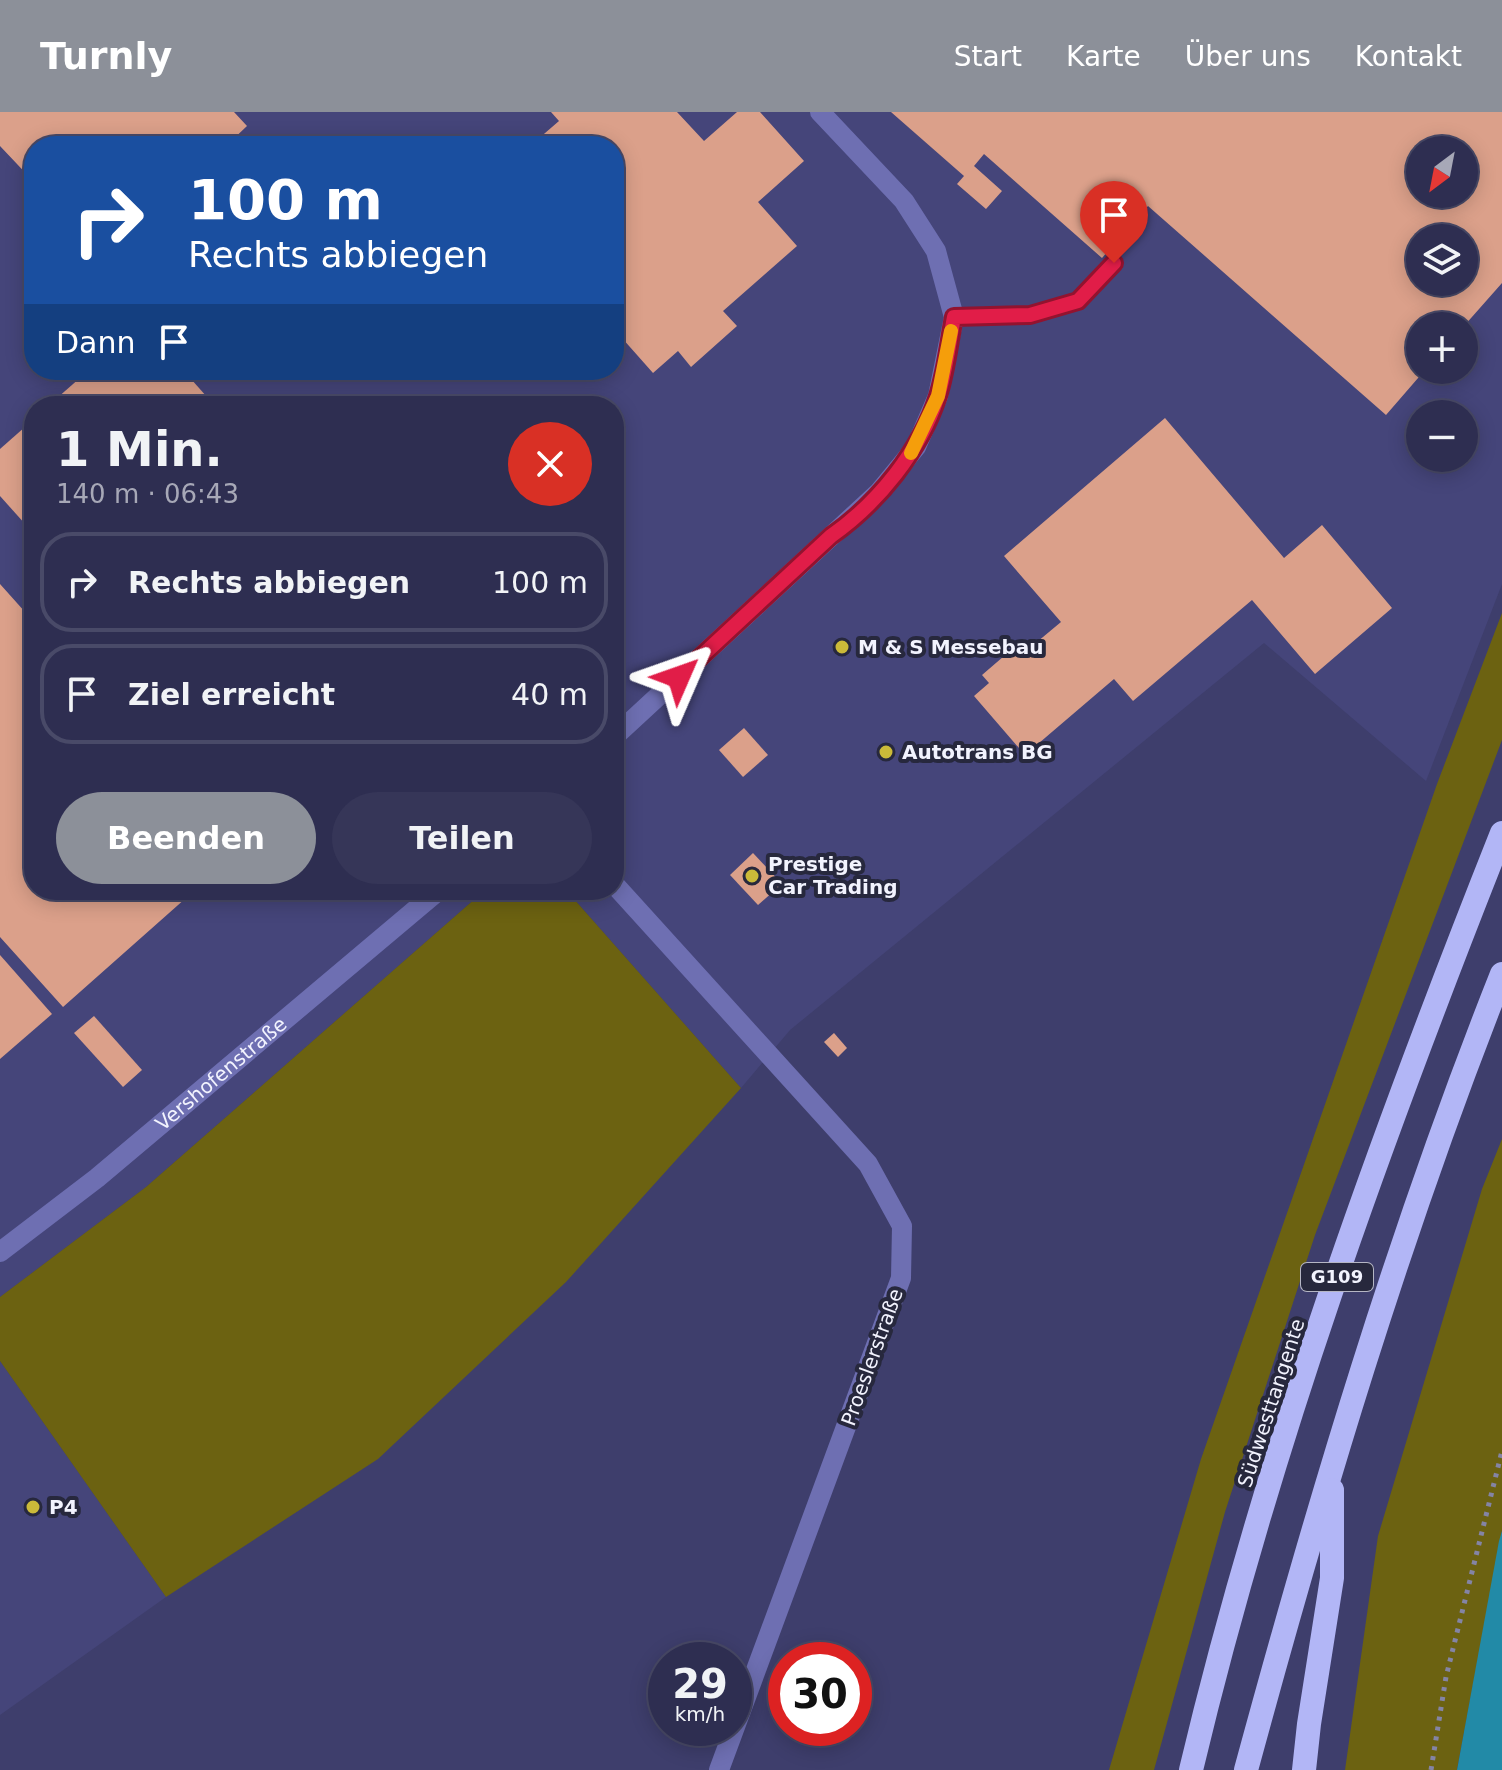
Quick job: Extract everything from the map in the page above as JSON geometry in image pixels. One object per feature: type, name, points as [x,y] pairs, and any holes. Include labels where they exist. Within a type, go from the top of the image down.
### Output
[{"type":"highway","name":"Südwesttangente","points":[[1191,1770],[1259,1521],[1319,1330],[1402,1093],[1502,833]]},
{"type":"highway","name":"G109","points":[[1246,1770],[1332,1462],[1415,1213],[1502,974]]},
{"type":"highway","points":[[1304,1770],[1332,1578],[1332,1462]]},
{"type":"highway","points":[[1182,1770],[1200,1730]]},
{"type":"street","points":[[624,728],[879,492],[916,447],[938,396],[954,317],[936,251],[904,201],[820,112]]},
{"type":"street","name":"Proeslerstraße","points":[[624,895],[868,1164],[902,1226],[901,1278],[719,1770]]},
{"type":"street","name":"Vershofenstraße","points":[[0,1252],[97,1178],[427,900]]},
{"type":"lane","points":[[954,317],[1030,315],[1078,301],[1114,263]]},
{"type":"path","points":[[1431,1770],[1446,1677],[1502,1451]]},
{"type":"shaded area","points":[[0,112],[1502,112],[1502,584],[1426,781],[1264,643],[790,1030],[741,1088],[575,900],[624,900],[624,396],[24,396],[24,900],[474,900],[146,1187],[0,1297]]},
{"type":"shaded area","points":[[1502,613],[1502,740],[1315,1235],[1225,1512],[1154,1770],[1109,1770],[1201,1459],[1437,784]]},
{"type":"shaded area","points":[[474,900],[575,900],[741,1088],[566,1282],[378,1459],[166,1597],[0,1361],[0,1297],[146,1187]]},
{"type":"shaded area","points":[[1502,1139],[1502,1531],[1457,1770],[1345,1770],[1378,1536],[1482,1189]]},
{"type":"shaded area","name":"P4","points":[[0,1361],[166,1597],[0,1715]]},
{"type":"water","points":[[1502,1531],[1502,1770],[1457,1770],[1499,1541]]},
{"type":"building","points":[[0,112],[234,112],[247,126],[236,136],[24,136],[24,171],[0,146]]},
{"type":"building","points":[[551,112],[677,112],[704,141],[737,112],[760,112],[804,161],[758,202],[797,246],[723,311],[737,326],[691,367],[678,351],[653,373],[624,340],[624,136],[542,136],[559,121]]},
{"type":"building","points":[[891,112],[1502,112],[1502,283],[1476,312],[1406,312],[1406,384],[1413,384],[1386,415],[1148,206],[1102,258],[984,154],[974,166],[1002,191],[986,209],[957,184],[964,176]]},
{"type":"building","points":[[78,380],[192,380],[206,396],[59,396]]},
{"type":"building","points":[[1165,418],[1284,558],[1322,525],[1392,608],[1315,674],[1252,600],[1133,701],[1114,679],[1025,755],[974,696],[989,683],[982,675],[1018,644],[1025,652],[1061,622],[1004,556]]},
{"type":"building","points":[[24,428],[24,523],[0,496],[0,449]]},
{"type":"building","points":[[0,584],[24,611],[24,900],[184,900],[63,1007],[0,937]]},
{"type":"building","points":[[744,728],[768,755],[743,777],[719,750]]},
{"type":"building","points":[[753,853],[782,884],[758,905],[730,875]]},
{"type":"building","points":[[0,955],[52,1014],[0,1059]]},
{"type":"building","points":[[94,1016],[142,1070],[123,1087],[74,1033]]},
{"type":"building","points":[[834,1033],[847,1048],[838,1057],[824,1042]]},
{"type":"slow traffic","points":[[911,453],[938,396],[951,331]]},
{"type":"place","name":"M & S Messebau","points":[[842,647]]},
{"type":"place","name":"Autotrans BG","points":[[886,752]]},
{"type":"place","name":"Prestige Car Trading","points":[[752,876]]},
{"type":"place","name":"P4","points":[[33,1507]]},
{"type":"route","points":[[679,677],[845,526],[879,492],[916,447],[938,396],[954,317],[1030,315],[1078,301],[1114,263]]}]
